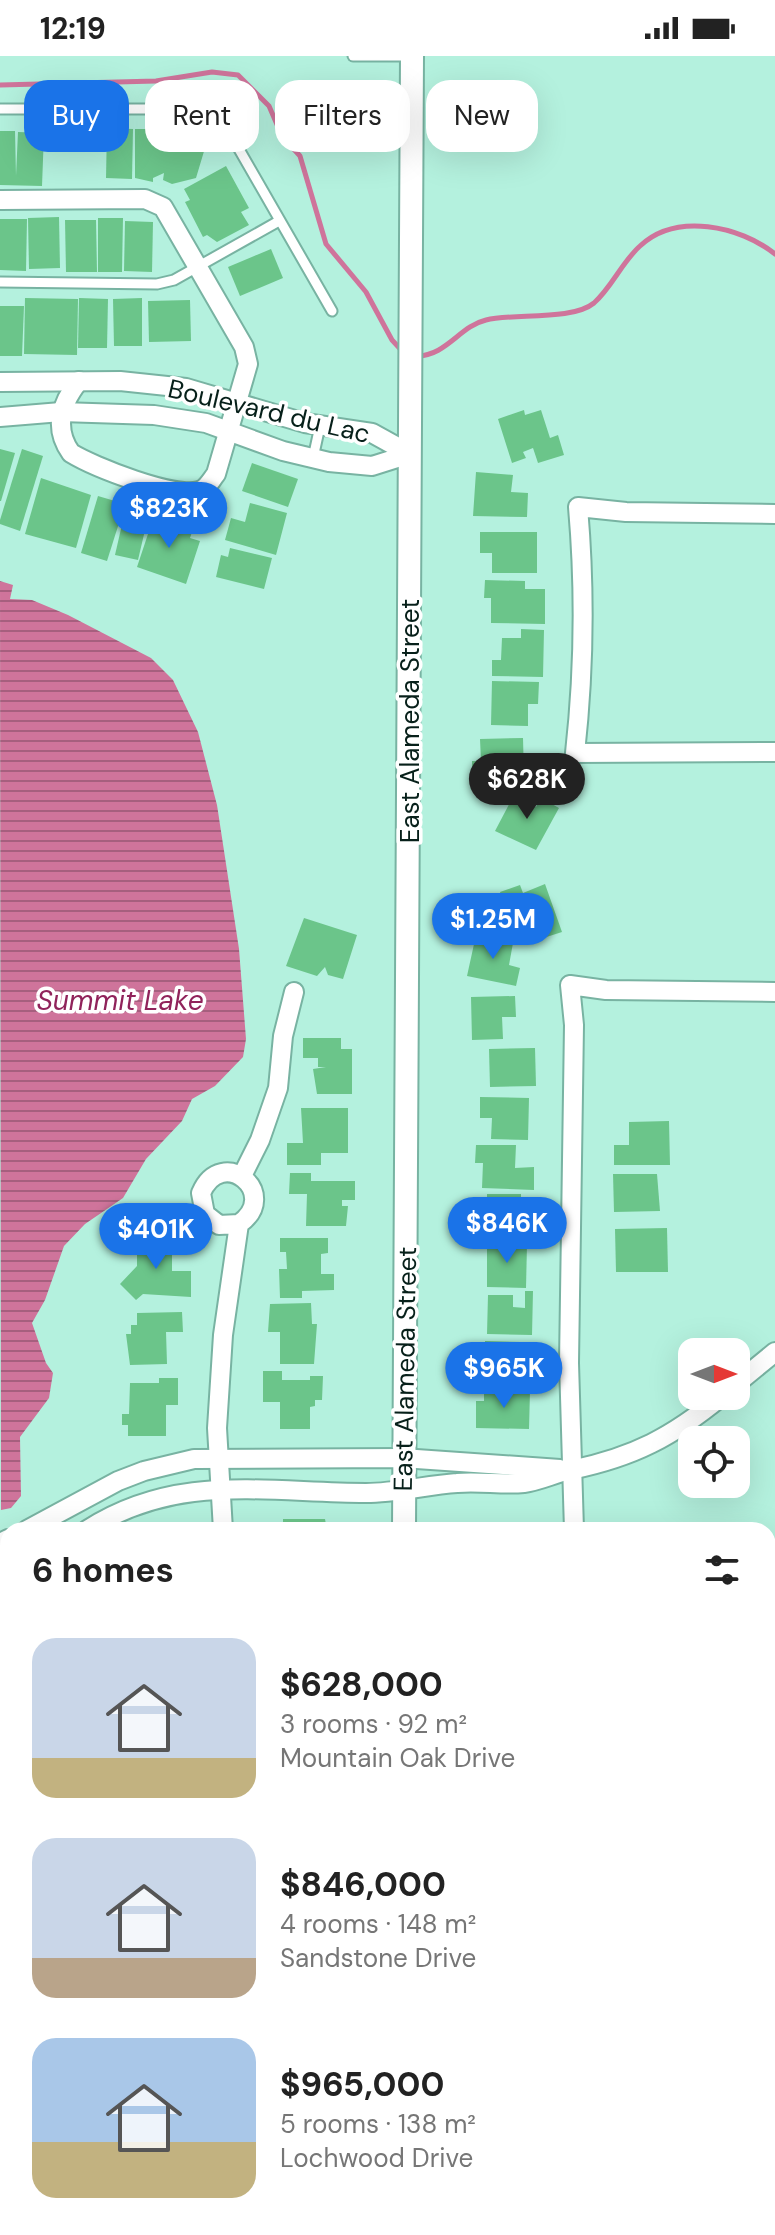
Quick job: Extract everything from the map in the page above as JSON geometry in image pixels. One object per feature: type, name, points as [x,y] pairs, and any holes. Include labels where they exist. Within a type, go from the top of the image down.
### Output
[{"type":"street","name":"East Alameda Street","points":[[406,1522],[413,1488],[409,1067],[410,56]]},
{"type":"street","points":[[0,200],[154,202],[169,215],[244,347],[248,364],[230,431]]},
{"type":"street","points":[[61,412],[66,397],[79,381]]},
{"type":"street","name":"Boulevard du Lac","points":[[0,382],[161,384],[320,426],[372,433],[410,454]]},
{"type":"street","name":"Boulevard du Lac","points":[[0,417],[61,412],[154,415],[206,423],[313,459],[372,466],[410,454]]},
{"type":"street","name":"Boulevard du Lac","points":[[61,412],[61,432],[71,453],[182,493],[207,487],[216,474],[230,431]]},
{"type":"street","points":[[775,514],[626,512],[578,507],[582,550],[581,702],[575,753],[775,752]]},
{"type":"street","points":[[574,1522],[569,1363],[574,1025],[570,985],[606,990],[775,992]]},
{"type":"street","points":[[242,1176],[260,1140],[278,1088],[283,1036],[294,992]]},
{"type":"street","points":[[223,1173],[242,1176],[250,1185],[254,1202],[250,1214],[239,1224],[224,1226],[211,1221],[201,1205],[201,1193],[211,1177],[223,1173]]},
{"type":"street","points":[[222,1522],[218,1458],[223,1335],[239,1224]]},
{"type":"street","points":[[750,1373],[775,1352]]},
{"type":"street","points":[[101,1522],[159,1497],[220,1489],[368,1493],[526,1483],[596,1466],[648,1448],[702,1410]]},
{"type":"street","points":[[43,1522],[144,1471],[194,1459],[413,1459],[571,1470]]},
{"type":"lane","points":[[353,56],[410,56]]},
{"type":"lane","points":[[0,109],[184,109],[212,114],[228,130],[332,311]]},
{"type":"lane","points":[[0,282],[157,284],[174,280],[198,268],[279,221]]},
{"type":"lane","points":[[313,459],[320,426]]},
{"type":"water","name":"Summit Lake","points":[[0,581],[13,585],[10,599],[32,600],[68,615],[151,658],[173,680],[198,732],[217,805],[239,949],[246,1039],[243,1057],[215,1086],[192,1099],[182,1121],[146,1159],[123,1198],[85,1224],[64,1246],[45,1300],[32,1323],[46,1363],[53,1373],[49,1398],[20,1437],[21,1496],[11,1508],[1,1510]]},
{"type":"building","points":[[129,129],[133,129],[132,179],[106,178],[107,152],[129,152]]},
{"type":"building","points":[[135,129],[145,129],[145,152],[204,152],[196,178],[172,184],[163,180],[164,173],[153,178],[153,182],[135,178]]},
{"type":"building","points":[[0,131],[15,131],[16,176],[18,132],[24,132],[24,152],[43,152],[42,186],[0,185]]},
{"type":"building","points":[[226,166],[249,208],[241,212],[249,225],[217,242],[207,235],[203,237],[185,202],[190,200],[184,189]]},
{"type":"building","points":[[59,217],[60,268],[29,269],[28,218]]},
{"type":"building","points":[[98,218],[123,218],[122,272],[98,272]]},
{"type":"building","points":[[0,219],[27,219],[26,271],[0,270]]},
{"type":"building","points":[[65,220],[96,220],[97,272],[66,272]]},
{"type":"building","points":[[125,221],[153,222],[152,272],[124,271]]},
{"type":"building","points":[[271,249],[283,278],[240,296],[228,267]]},
{"type":"building","points":[[25,298],[78,299],[77,355],[24,354]]},
{"type":"building","points":[[79,298],[108,299],[107,348],[78,348]]},
{"type":"building","points":[[142,298],[142,346],[114,346],[113,299]]},
{"type":"building","points":[[190,300],[191,341],[149,342],[148,301]]},
{"type":"building","points":[[0,306],[24,306],[22,356],[0,356]]},
{"type":"building","points":[[524,410],[525,415],[541,410],[550,438],[558,435],[564,455],[538,463],[533,448],[523,452],[526,458],[512,463],[498,419]]},
{"type":"building","points":[[0,449],[15,453],[1,501],[0,501]]},
{"type":"building","points":[[22,449],[43,456],[20,531],[0,524],[0,520]]},
{"type":"building","points":[[252,463],[298,479],[288,507],[242,491]]},
{"type":"building","points":[[476,472],[513,475],[511,492],[528,493],[527,517],[473,516]]},
{"type":"building","points":[[41,478],[91,495],[76,548],[25,534]]},
{"type":"building","points":[[98,496],[125,504],[107,561],[81,553]]},
{"type":"building","points":[[250,503],[287,513],[276,555],[225,540],[231,518],[245,522]]},
{"type":"building","points":[[126,507],[149,513],[138,560],[115,555]]},
{"type":"building","points":[[154,516],[193,529],[190,538],[200,541],[186,584],[137,567]]},
{"type":"building","points":[[480,532],[537,532],[537,573],[492,573],[492,553],[480,553]]},
{"type":"building","points":[[230,548],[272,558],[264,589],[216,577],[221,555],[228,557]]},
{"type":"building","points":[[485,580],[525,581],[525,589],[545,589],[545,624],[491,623],[491,598],[484,598]]},
{"type":"building","points":[[521,629],[544,630],[543,677],[492,676],[492,660],[501,660],[502,638],[521,638]]},
{"type":"building","points":[[492,681],[539,682],[538,704],[528,704],[528,726],[491,725]]},
{"type":"building","points":[[523,738],[524,775],[472,776],[472,761],[481,761],[480,739]]},
{"type":"building","points":[[514,795],[536,807],[541,798],[559,808],[536,850],[495,831]]},
{"type":"building","points":[[545,884],[562,932],[534,941],[529,928],[514,933],[500,892],[520,885],[523,893]]},
{"type":"building","points":[[304,918],[357,935],[343,979],[328,975],[325,967],[317,976],[286,966]]},
{"type":"building","points":[[476,935],[513,943],[509,965],[520,968],[516,986],[467,976]]},
{"type":"building","points":[[515,996],[516,1017],[502,1017],[503,1039],[472,1040],[471,997]]},
{"type":"building","points":[[303,1038],[341,1038],[341,1049],[352,1049],[352,1094],[317,1094],[313,1069],[326,1067],[318,1067],[318,1058],[303,1058]]},
{"type":"building","points":[[535,1048],[536,1086],[490,1087],[489,1049]]},
{"type":"building","points":[[480,1097],[529,1098],[528,1140],[491,1139],[492,1118],[480,1118]]},
{"type":"building","points":[[301,1108],[348,1108],[348,1153],[321,1153],[321,1165],[287,1165],[287,1143],[303,1143]]},
{"type":"building","points":[[669,1121],[670,1165],[614,1165],[614,1145],[629,1145],[629,1122]]},
{"type":"building","points":[[476,1145],[516,1145],[515,1168],[534,1167],[534,1190],[482,1188],[483,1163],[475,1163]]},
{"type":"building","points":[[290,1173],[311,1173],[311,1181],[355,1181],[355,1200],[342,1200],[342,1206],[348,1206],[346,1226],[306,1226],[307,1194],[289,1194]]},
{"type":"building","points":[[613,1174],[657,1174],[660,1211],[614,1212]]},
{"type":"building","points":[[487,1194],[521,1194],[521,1217],[530,1217],[530,1238],[487,1239]]},
{"type":"building","points":[[667,1228],[668,1272],[616,1272],[615,1229]]},
{"type":"building","points":[[137,1235],[162,1235],[162,1244],[172,1244],[172,1271],[191,1271],[191,1297],[143,1294],[136,1300],[120,1284],[137,1266]]},
{"type":"building","points":[[280,1238],[328,1238],[328,1253],[321,1254],[321,1274],[334,1274],[334,1290],[302,1291],[302,1298],[280,1298],[279,1269],[287,1269],[286,1252],[280,1252]]},
{"type":"building","points":[[487,1243],[527,1244],[526,1288],[487,1287]]},
{"type":"building","points":[[525,1291],[533,1291],[532,1335],[487,1334],[488,1295],[513,1295],[513,1307],[525,1308]]},
{"type":"building","points":[[311,1303],[312,1324],[317,1324],[314,1364],[280,1364],[280,1332],[268,1332],[270,1304]]},
{"type":"building","points":[[182,1312],[183,1332],[166,1332],[167,1364],[130,1365],[126,1334],[131,1334],[131,1325],[137,1325],[137,1313]]},
{"type":"building","points":[[485,1341],[520,1342],[519,1365],[531,1365],[530,1386],[485,1386]]},
{"type":"building","points":[[263,1371],[282,1371],[282,1380],[310,1380],[310,1376],[323,1376],[322,1400],[315,1400],[315,1406],[310,1407],[310,1429],[280,1429],[280,1402],[263,1402]]},
{"type":"building","points":[[159,1378],[178,1378],[178,1405],[166,1405],[166,1436],[128,1436],[128,1425],[122,1425],[122,1414],[129,1414],[130,1383],[159,1383]]},
{"type":"building","points":[[484,1390],[530,1391],[529,1429],[476,1428],[476,1401],[484,1401]]},
{"type":"building","points":[[283,1519],[325,1519],[326,1522],[283,1522]]},
{"type":"waterway","points":[[0,85],[156,81],[212,72],[238,75],[269,106],[282,136],[300,156],[326,244],[366,292],[392,340],[404,353]]},
{"type":"waterway","points":[[417,356],[436,351],[468,328],[486,320],[584,309],[600,297],[640,246],[655,235],[671,229],[689,226],[726,230],[761,244],[775,254]]}]
